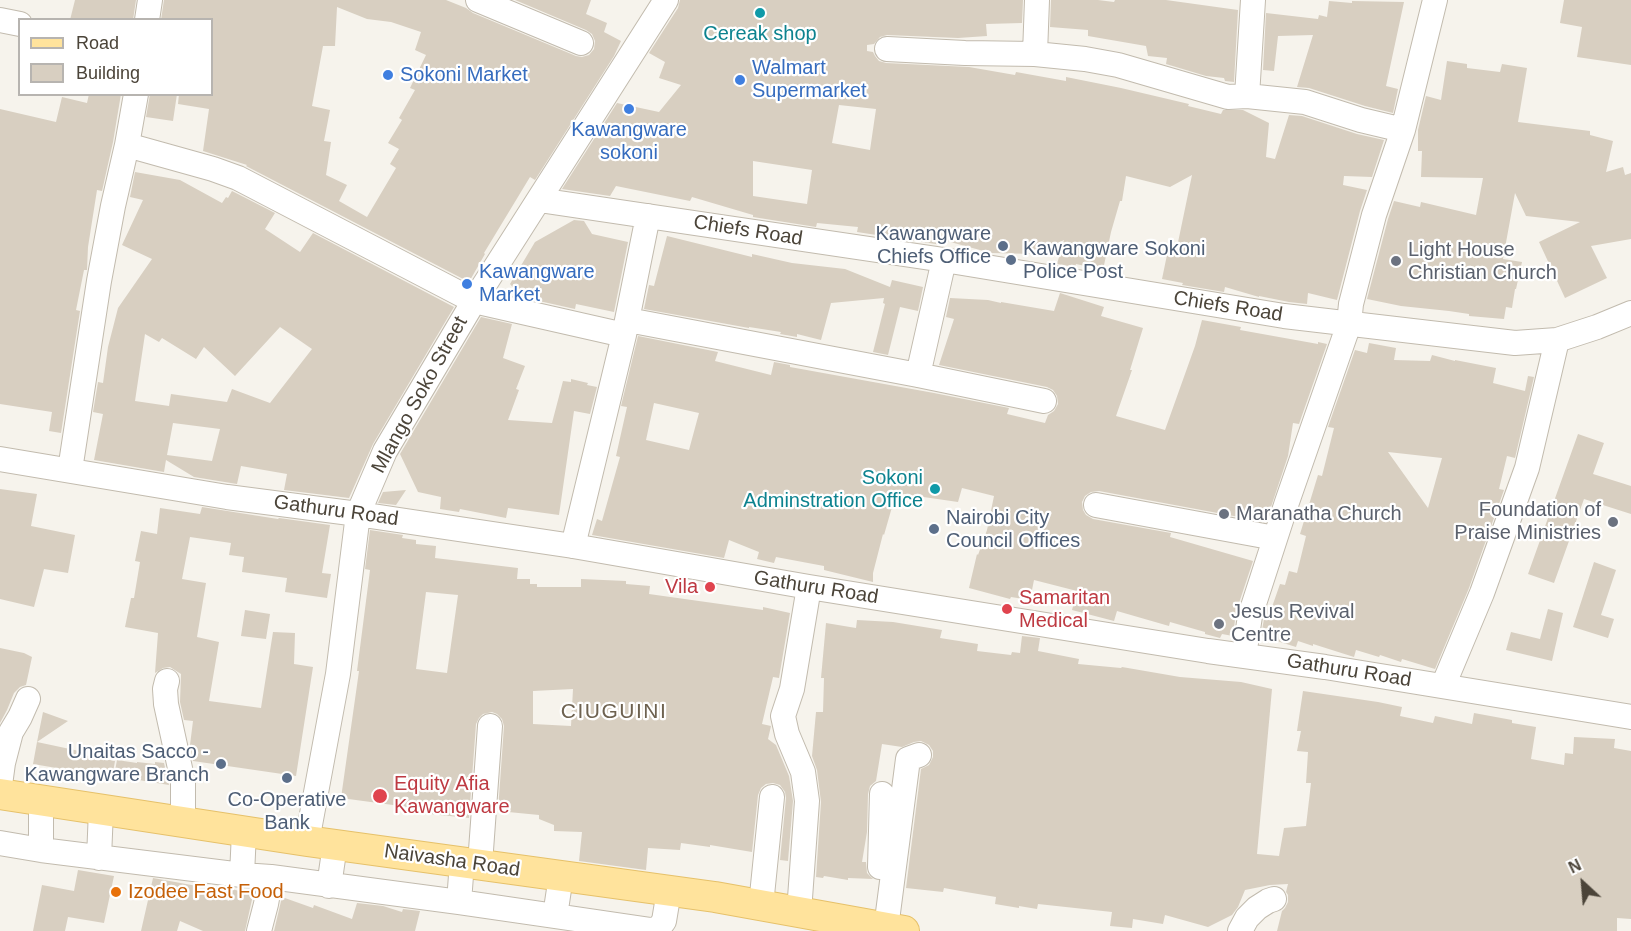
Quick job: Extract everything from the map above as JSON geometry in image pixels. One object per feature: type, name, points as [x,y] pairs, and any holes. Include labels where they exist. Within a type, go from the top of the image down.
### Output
[{"type":"main road","name":"Naivasha Road","points":[[0,794],[244,832],[676,892],[888,928]]},
{"type":"street","points":[[147,18],[150,0]]},
{"type":"street","points":[[478,0],[581,43]]},
{"type":"street","name":"Mlango Soko Street","points":[[329,886],[321,843],[338,674],[358,514],[385,451],[474,301],[666,0]]},
{"type":"street","points":[[1035,54],[1037,0]]},
{"type":"street","points":[[1247,96],[1253,0]]},
{"type":"street","points":[[1244,656],[1250,616],[1348,324],[1351,303],[1374,215],[1403,130],[1435,0]]},
{"type":"street","points":[[0,20],[18,24]]},
{"type":"street","points":[[887,49],[1035,54],[1076,58],[1118,65],[1228,97],[1247,96],[1305,102],[1361,120],[1403,130]]},
{"type":"street","points":[[70,470],[99,281],[136,96]]},
{"type":"street","points":[[127,145],[238,178],[474,301],[918,375],[1044,401]]},
{"type":"street","name":"Chiefs Road","points":[[539,200],[944,260],[1284,316],[1515,343],[1557,340],[1631,313]]},
{"type":"street","points":[[573,546],[626,327],[648,216]]},
{"type":"street","points":[[918,375],[944,260]]},
{"type":"street","points":[[1443,686],[1482,593],[1527,468],[1557,340]]},
{"type":"street","name":"Gathuru Road","points":[[0,459],[227,497],[573,546],[809,587],[1631,717]]},
{"type":"street","points":[[1096,505],[1275,538]]},
{"type":"street","points":[[799,912],[807,801],[803,772],[787,734],[783,716],[792,689],[809,587]]},
{"type":"street","points":[[167,681],[166,704],[183,782],[183,822]]},
{"type":"street","points":[[0,785],[11,732],[28,699]]},
{"type":"street","points":[[459,902],[471,863],[490,726]]},
{"type":"street","points":[[888,928],[908,759],[920,755]]},
{"type":"street","points":[[882,794],[881,851],[888,928]]},
{"type":"street","points":[[761,905],[772,797]]},
{"type":"street","points":[[41,800],[41,850]]},
{"type":"street","points":[[99,858],[101,810]]},
{"type":"street","points":[[242,875],[244,832]]},
{"type":"street","points":[[0,843],[99,858],[271,877],[459,902],[519,921],[555,916],[651,930],[658,928],[664,921],[676,892]]},
{"type":"street","points":[[555,916],[561,876]]},
{"type":"street","points":[[259,931],[271,877]]},
{"type":"street","points":[[676,892],[677,931]]},
{"type":"street","points":[[1240,931],[1247,918],[1257,908],[1274,899]]},
{"type":"building","points":[[75,0],[136,0],[133,18],[70,18]]},
{"type":"building","points":[[164,0],[446,0],[582,57],[589,55],[594,49],[595,41],[592,34],[515,0],[591,0],[586,14],[607,23],[604,32],[621,41],[614,56],[535,180],[530,177],[469,282],[247,165],[203,151],[209,109],[178,104],[179,96],[213,96],[213,18],[161,18]],"holes":[[[337,7],[367,19],[391,22],[421,32],[415,50],[426,55],[410,88],[415,90],[399,118],[402,120],[388,143],[399,149],[390,164],[396,168],[367,217],[339,201],[347,185],[326,175],[331,142],[324,141],[330,110],[312,106],[323,46],[335,46]]]},
{"type":"building","points":[[680,0],[1023,0],[1022,23],[986,24],[987,36],[958,38],[887,35],[880,37],[874,44],[867,45],[867,51],[873,52],[879,61],[886,63],[969,67],[1066,81],[1066,77],[1189,104],[1188,106],[1221,114],[1223,110],[1243,110],[1269,123],[1266,157],[1275,159],[1289,115],[1302,116],[1357,134],[1384,140],[1372,177],[1344,176],[1343,185],[1367,190],[1337,300],[1308,293],[1307,304],[1289,302],[1259,297],[1225,287],[1224,292],[1162,279],[1168,250],[1176,252],[1192,175],[1170,187],[1126,176],[1122,201],[1120,201],[1111,232],[1103,270],[1076,264],[1075,267],[1057,264],[1064,240],[1035,254],[991,253],[943,240],[942,245],[857,232],[858,227],[817,223],[816,227],[753,217],[753,215],[692,197],[690,201],[616,186],[610,196],[562,189],[617,103],[659,112],[681,85],[659,78],[665,62],[649,53],[678,8]],"holes":[[[839,105],[876,109],[870,150],[832,143]],[[753,161],[812,170],[807,204],[753,196]]]},
{"type":"building","points":[[1051,0],[1114,2],[1115,0],[1166,0],[1238,10],[1234,82],[1166,64],[1167,58],[1148,56],[1146,46],[1088,36],[1088,30],[1050,27]]},
{"type":"building","points":[[1564,0],[1631,0],[1631,65],[1577,57],[1582,27],[1560,23]]},
{"type":"building","points":[[1329,1],[1404,2],[1386,86],[1398,89],[1393,113],[1309,88],[1297,87],[1313,35],[1278,36],[1274,71],[1263,70],[1266,13],[1318,19],[1319,15],[1327,17]]},
{"type":"building","points":[[1447,61],[1467,64],[1467,68],[1500,72],[1502,64],[1527,68],[1518,122],[1590,131],[1590,135],[1613,141],[1606,172],[1623,167],[1625,175],[1631,173],[1631,239],[1591,246],[1607,278],[1565,298],[1539,242],[1580,222],[1526,216],[1515,193],[1503,259],[1522,262],[1512,308],[1506,307],[1504,319],[1469,316],[1469,314],[1401,306],[1367,299],[1394,201],[1420,207],[1421,202],[1476,215],[1483,178],[1421,177],[1422,151],[1418,151],[1418,130],[1426,96],[1441,100]]},
{"type":"building","points":[[89,96],[121,96],[102,191],[97,190],[88,247],[87,270],[84,270],[76,310],[80,311],[61,433],[49,431],[52,412],[0,404],[0,109],[56,122],[62,97],[87,103]]},
{"type":"building","points":[[150,96],[177,96],[173,121],[146,117]]},
{"type":"building","points":[[135,172],[180,180],[222,203],[232,191],[275,213],[265,229],[300,252],[313,233],[454,307],[373,444],[349,498],[284,490],[287,474],[241,466],[237,484],[194,477],[166,460],[164,472],[94,460],[103,414],[93,412],[98,382],[103,383],[108,347],[118,308],[152,259],[122,245],[143,200],[130,197]],"holes":[[[280,327],[312,349],[270,403],[232,389],[227,402],[171,394],[169,406],[135,401],[145,334],[159,342],[162,338],[196,359],[204,347],[235,376]],[[173,423],[220,429],[212,461],[167,455]]]},
{"type":"building","points":[[574,220],[584,221],[592,234],[628,242],[614,312],[576,304],[575,309],[521,297],[510,284],[535,242]]},
{"type":"building","points":[[667,236],[752,257],[752,254],[792,263],[845,269],[890,287],[892,280],[923,287],[918,311],[900,307],[888,355],[873,352],[885,304],[883,303],[884,298],[831,303],[821,340],[644,309],[649,285],[654,286]]},
{"type":"building","points":[[1060,293],[1104,307],[1101,316],[1143,328],[1130,370],[1132,370],[1116,416],[1165,430],[1202,320],[1241,327],[1240,330],[1327,344],[1299,424],[1293,423],[1288,456],[1266,522],[1099,491],[1091,492],[1082,502],[1086,515],[1093,519],[1171,533],[1170,537],[1253,561],[1236,612],[1233,636],[1222,634],[1220,638],[1170,622],[1169,626],[1117,611],[1114,621],[1072,610],[1077,591],[1034,580],[1030,600],[1011,597],[1010,599],[969,588],[977,554],[987,530],[994,496],[962,488],[958,502],[896,493],[883,534],[873,573],[873,582],[824,570],[824,566],[776,557],[774,563],[757,559],[759,552],[729,540],[724,558],[592,535],[597,519],[602,521],[620,457],[616,456],[627,407],[621,406],[638,336],[718,352],[715,361],[771,375],[774,362],[790,365],[790,367],[1009,408],[1007,414],[1045,423],[1048,415],[1058,404],[1053,390],[939,365],[954,319],[946,317],[950,298],[988,300],[1054,311]],"holes":[[[654,403],[699,413],[689,450],[646,440]]]},
{"type":"building","points":[[481,317],[512,324],[503,358],[525,366],[508,420],[552,423],[563,381],[571,382],[571,379],[597,387],[590,414],[574,411],[559,515],[508,508],[506,518],[460,509],[459,512],[440,509],[441,497],[418,492],[400,454]]},
{"type":"building","points":[[1369,343],[1396,348],[1394,360],[1430,361],[1432,355],[1496,368],[1493,383],[1525,391],[1528,376],[1534,377],[1515,458],[1507,456],[1499,489],[1504,490],[1469,588],[1435,669],[1402,659],[1401,662],[1356,650],[1354,657],[1298,641],[1296,647],[1261,636],[1268,606],[1272,607],[1280,584],[1285,585],[1289,571],[1297,573],[1306,536],[1300,534],[1318,475],[1322,476],[1334,428],[1328,427],[1355,350],[1367,353]],"holes":[[[1388,452],[1442,458],[1428,508]]]},
{"type":"building","points":[[1578,434],[1604,443],[1593,474],[1631,486],[1631,514],[1584,499],[1554,583],[1528,574]]},
{"type":"building","points":[[0,489],[37,494],[31,526],[75,535],[68,573],[44,569],[34,607],[0,599]]},
{"type":"building","points":[[406,490],[396,505],[378,503],[383,492]]},
{"type":"building","points":[[202,507],[330,525],[322,573],[331,574],[327,598],[285,592],[287,578],[242,572],[244,557],[229,555],[231,543],[190,537],[182,579],[206,583],[197,637],[219,642],[209,701],[261,708],[273,632],[295,633],[294,664],[313,667],[296,776],[193,761],[190,745],[193,721],[184,720],[180,702],[181,674],[170,667],[155,673],[158,633],[125,627],[131,598],[134,598],[140,562],[135,561],[141,531],[157,534],[160,508],[200,514]]},
{"type":"building","points":[[370,530],[403,535],[402,538],[416,540],[416,544],[436,546],[435,558],[518,568],[517,579],[530,579],[530,584],[537,584],[537,587],[581,587],[581,579],[626,581],[626,584],[650,586],[649,594],[763,610],[763,607],[790,613],[779,678],[773,677],[762,724],[771,726],[768,739],[776,745],[789,776],[793,801],[788,861],[780,860],[785,792],[780,785],[773,783],[761,788],[758,795],[752,852],[681,843],[680,850],[648,848],[646,870],[579,861],[582,832],[554,831],[554,825],[539,819],[539,815],[498,811],[504,726],[502,719],[492,712],[483,714],[476,724],[469,818],[430,814],[430,810],[341,798],[359,671],[357,671],[370,570],[365,569]],"holes":[[[426,592],[458,595],[447,673],[416,669]],[[573,689],[571,726],[533,724],[533,691]]]},
{"type":"building","points":[[1594,562],[1616,570],[1601,615],[1614,619],[1608,638],[1573,627]]},
{"type":"building","points":[[1548,609],[1563,613],[1552,661],[1506,650],[1511,632],[1540,639]]},
{"type":"building","points":[[245,610],[270,614],[266,639],[241,636]]},
{"type":"building","points":[[857,620],[893,622],[942,630],[940,638],[978,644],[977,651],[1011,655],[1012,652],[1020,653],[1022,636],[1040,638],[1038,651],[1079,659],[1078,664],[1122,667],[1180,677],[1241,682],[1272,689],[1257,854],[1279,856],[1284,828],[1306,826],[1311,783],[1306,783],[1308,752],[1297,751],[1301,731],[1297,731],[1303,691],[1402,707],[1400,716],[1433,723],[1435,716],[1472,724],[1474,713],[1512,720],[1512,723],[1536,727],[1531,759],[1564,765],[1565,753],[1573,754],[1574,737],[1615,739],[1614,748],[1631,751],[1631,919],[1617,918],[1617,931],[1277,931],[1282,911],[1288,902],[1286,892],[1288,884],[1245,890],[1232,915],[1208,927],[1165,915],[1163,924],[1133,919],[1132,928],[1110,926],[1112,912],[1038,904],[1037,909],[1019,906],[1019,908],[995,904],[996,897],[944,888],[943,892],[906,888],[921,769],[929,765],[933,757],[933,751],[929,745],[921,741],[902,747],[882,744],[876,781],[870,786],[868,794],[867,832],[862,862],[866,862],[867,873],[873,879],[848,878],[848,880],[816,877],[821,802],[817,770],[812,756],[816,712],[823,712],[824,678],[821,678],[826,623],[856,628]]},
{"type":"building","points":[[0,648],[32,657],[26,685],[14,693],[0,723]]},
{"type":"building","points":[[43,712],[68,721],[37,742]]},
{"type":"building","points":[[37,742],[115,761],[112,778],[75,769],[74,771],[33,764]]},
{"type":"building","points":[[117,760],[164,763],[169,785],[114,776]]},
{"type":"building","points":[[78,870],[114,876],[104,923],[68,917],[65,931],[33,931],[42,885],[74,891]]},
{"type":"building","points":[[153,878],[197,886],[197,888],[229,901],[232,889],[253,895],[245,931],[203,931],[180,921],[177,931],[141,931]]},
{"type":"building","points":[[282,897],[313,908],[314,905],[352,919],[357,903],[383,906],[402,912],[403,909],[420,911],[415,931],[274,931]]},
{"type":"place","name":"Cereak shop","points":[[760,13]]},
{"type":"place","name":"Sokoni Market","points":[[388,75]]},
{"type":"place","name":"Walmart Supermarket","points":[[740,80]]},
{"type":"place","name":"Kawangware sokoni","points":[[629,109]]},
{"type":"place","name":"Kawangware Chiefs Office","points":[[1003,246]]},
{"type":"place","name":"Kawangware Sokoni Police Post","points":[[1011,260]]},
{"type":"place","name":"Light House Christian Church","points":[[1396,261]]},
{"type":"place","name":"Kawangware Market","points":[[467,284]]},
{"type":"place","name":"Sokoni Adminstration Office","points":[[935,489]]},
{"type":"place","name":"Maranatha Church","points":[[1224,514]]},
{"type":"place","name":"Foundation of Praise Ministries","points":[[1613,522]]},
{"type":"place","name":"Nairobi City Council Offices","points":[[934,529]]},
{"type":"place","name":"Vila","points":[[710,587]]},
{"type":"place","name":"Samaritan Medical","points":[[1007,609]]},
{"type":"place","name":"Jesus Revival Centre","points":[[1219,624]]},
{"type":"place","name":"Unaitas Sacco - Kawangware Branch","points":[[221,764]]},
{"type":"place","name":"Co-Operative Bank","points":[[287,778]]},
{"type":"place","name":"Equity Afia Kawangware","points":[[380,796]]},
{"type":"place","name":"Izodee Fast Food","points":[[116,892]]},
{"type":"district","name":"CIUGUINI","points":[[614,712]]}]
